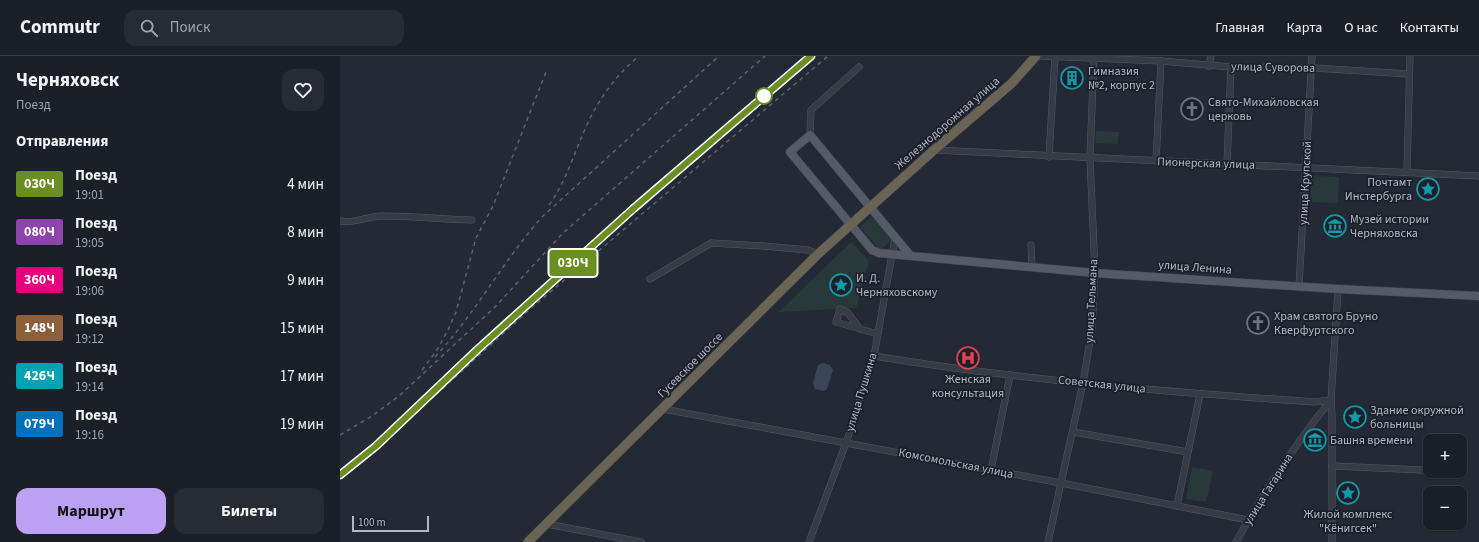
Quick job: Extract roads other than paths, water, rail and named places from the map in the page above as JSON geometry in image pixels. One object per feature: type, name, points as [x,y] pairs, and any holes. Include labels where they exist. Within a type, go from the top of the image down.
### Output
[{"type":"highway","name":"Железнодорожная улица","points":[[870,206],[1012,83],[1036,56]]},
{"type":"highway","name":"Гусевское шоссе","points":[[528,542],[818,254],[870,206]]},
{"type":"main road","points":[[810,135],[910,255]]},
{"type":"main road","name":"улица Ленина","points":[[810,135],[790,152],[872,250],[879,253],[1095,273],[1338,289],[1479,296]]},
{"type":"street","name":"улица Суворова","points":[[1041,56],[1055,58],[1161,61],[1209,66],[1312,68],[1409,74]]},
{"type":"street","points":[[1209,66],[1211,56]]},
{"type":"street","name":"улица Крупской","points":[[1299,286],[1312,56]]},
{"type":"street","points":[[1407,172],[1410,56]]},
{"type":"street","points":[[1050,156],[1055,58]]},
{"type":"street","name":"улица Тельмана","points":[[1048,542],[1060,483],[1073,432],[1092,328],[1095,273],[1089,156],[1094,58]]},
{"type":"street","points":[[1156,161],[1161,61]]},
{"type":"street","points":[[810,135],[810,110],[859,67]]},
{"type":"street","points":[[1227,164],[1231,67]]},
{"type":"street","name":"Пионерская улица","points":[[934,150],[1050,156],[1089,156],[1156,161],[1479,176]]},
{"type":"street","points":[[340,222],[348,223],[365,217],[381,216],[472,220]]},
{"type":"street","name":"улица Пушкина","points":[[809,542],[846,443],[874,356],[895,238]]},
{"type":"street","points":[[650,279],[711,244],[764,246],[808,250],[818,254]]},
{"type":"street","points":[[1031,246],[1032,267]]},
{"type":"street","points":[[1332,542],[1331,400],[1338,289]]},
{"type":"street","points":[[860,329],[878,334]]},
{"type":"street","name":"Советская улица","points":[[874,356],[957,370],[1083,383],[1200,394],[1315,402],[1331,400]]},
{"type":"street","points":[[991,470],[1010,375]]},
{"type":"street","points":[[1177,506],[1200,394]]},
{"type":"street","name":"улица Гагарина","points":[[1236,542],[1268,485],[1310,425],[1331,400]]},
{"type":"street","name":"Комсомольская улица","points":[[663,409],[1060,483],[1248,520]]},
{"type":"street","points":[[1073,432],[1188,452]]},
{"type":"street","points":[[1332,466],[1423,470]]},
{"type":"street","points":[[547,524],[641,542]]},
{"type":"water","points":[[823,363],[830,365],[833,370],[827,389],[824,391],[815,389],[813,383],[818,365]]},
{"type":"railway","points":[[549,205],[568,170],[588,122],[599,103],[614,81],[639,56]]},
{"type":"railway","points":[[435,357],[463,323],[514,251],[542,217],[719,56]]},
{"type":"railway","points":[[340,435],[372,416],[399,396],[495,307],[563,233],[765,56]]},
{"type":"railway","points":[[531,301],[633,209],[811,56]]},
{"type":"railway","points":[[340,478],[377,448],[529,310],[828,56]]},
{"type":"railway","points":[[422,370],[437,350],[456,312],[476,238],[493,206],[546,72]]},
{"type":"train","name":"030Ч","points":[[340,475],[376,446],[440,384],[633,209],[811,56]]},
{"type":"place","name":"Гимназия №2, корпус 2","points":[[1072,78]]},
{"type":"place","name":"Свято-Михайловская церковь","points":[[1192,109]]},
{"type":"place","name":"Почтамт Инстербурга","points":[[1428,189]]},
{"type":"place","name":"Музей истории Черняховска","points":[[1335,226]]},
{"type":"place","name":"И. Д. Черняховскому","points":[[841,285]]},
{"type":"place","name":"Храм святого Бруно Кверфуртского","points":[[1258,323]]},
{"type":"place","name":"Женская консультация","points":[[968,358]]},
{"type":"place","name":"Здание окружной больницы","points":[[1355,417]]},
{"type":"place","name":"Башня времени","points":[[1315,440]]},
{"type":"place","name":"Жилой комплекс \"Кёнигсек\"","points":[[1348,493]]}]
